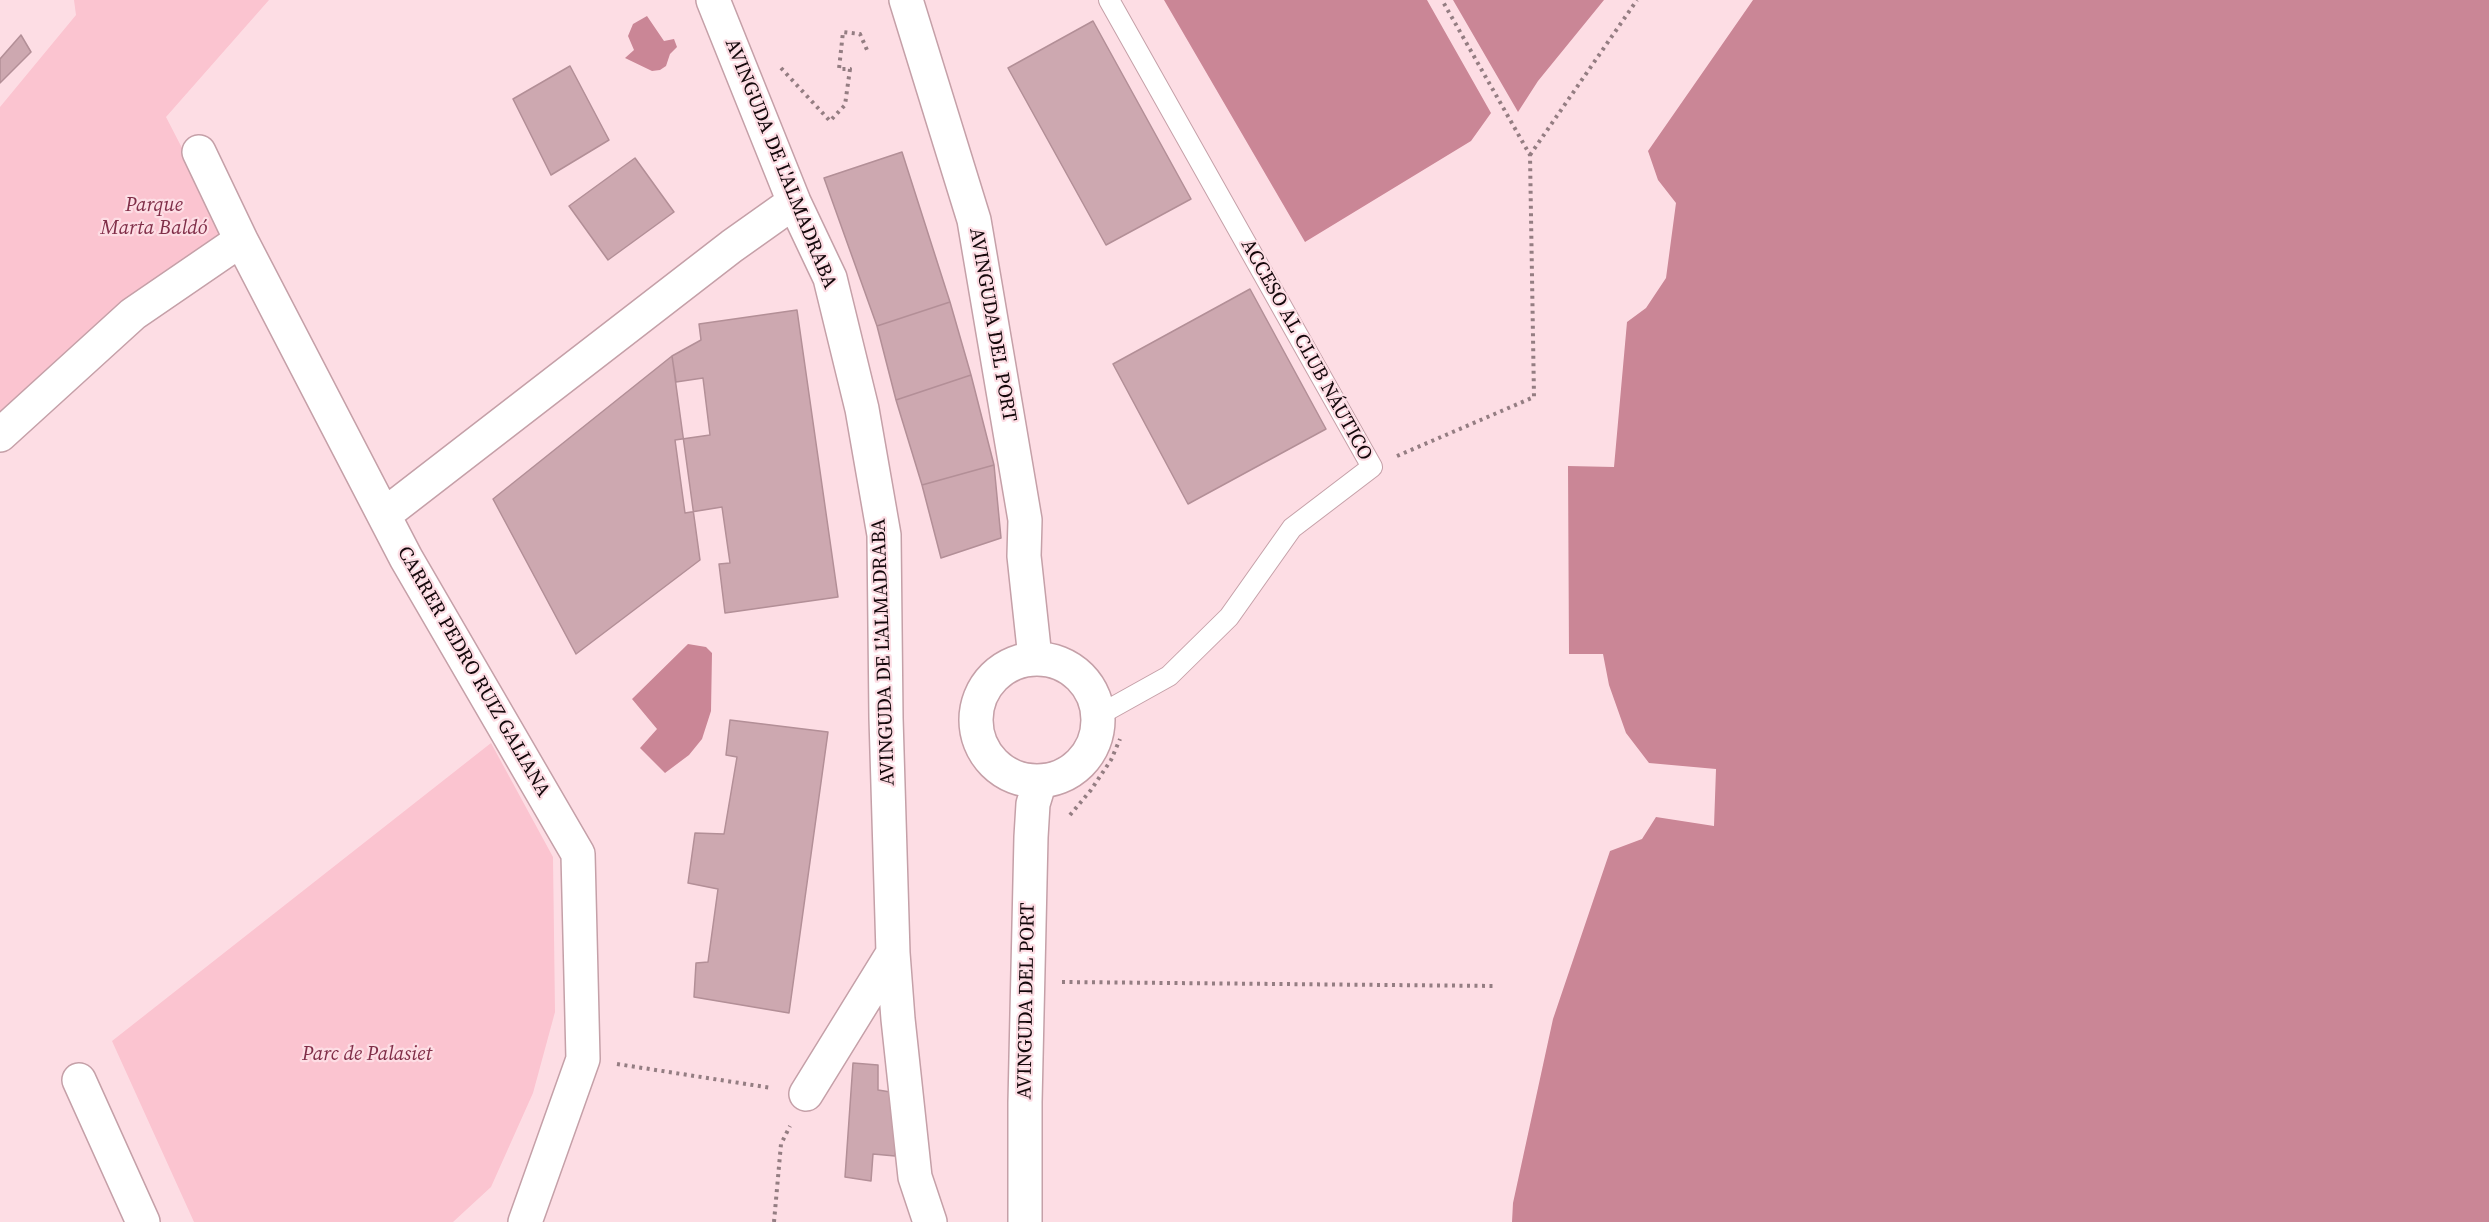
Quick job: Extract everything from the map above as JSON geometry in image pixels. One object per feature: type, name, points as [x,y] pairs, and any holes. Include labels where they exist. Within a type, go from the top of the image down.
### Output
[{"type":"street","name":"AVINGUDA DE L'ALMADRABA","points":[[712,0],[794,202],[830,278],[862,409],[884,536],[886,718],[893,953],[898,1019],[915,1178],[930,1222]]},
{"type":"street","name":"AVINGUDA DEL PORT","points":[[906,0],[974,220],[1025,520],[1024,556],[1035,658]]},
{"type":"street","name":"CARRER PEDRO RUIZ GALIANA","points":[[199,152],[241,240],[406,558],[578,854],[583,1059],[525,1222]]},
{"type":"street","points":[[384,514],[732,246],[794,202]]},
{"type":"street","points":[[0,435],[133,314],[241,240]]},
{"type":"street","points":[[1035,658],[1053,660],[1070,668],[1085,681],[1111,722],[1097,735],[1089,753],[1076,768],[1059,778],[1040,781],[1021,779],[1003,772],[989,758],[980,741],[976,723],[978,704],[986,686],[999,672],[1015,662],[1035,658]]},
{"type":"street","name":"AVINGUDA DEL PORT","points":[[1025,1222],[1025,1102],[1031,837],[1033,804],[1040,781]]},
{"type":"street","points":[[806,1094],[893,953]]},
{"type":"street","points":[[78,1080],[143,1222]]},
{"type":"lane","name":"ACCESO AL CLUB NÁUTICO","points":[[1109,0],[1372,467],[1292,528],[1229,617],[1169,676],[1111,722]]},
{"type":"path","points":[[1372,467],[1534,396],[1530,155],[1442,0]]},
{"type":"path","points":[[1530,155],[1637,0]]},
{"type":"path","points":[[776,62],[830,121],[845,105],[850,69],[839,69],[843,32],[860,34],[867,50]]},
{"type":"path","points":[[1069,818],[1111,760],[1111,722]]},
{"type":"path","points":[[1062,970],[1062,994]]},
{"type":"path","points":[[1062,982],[1496,986]]},
{"type":"path","points":[[583,1059],[806,1094],[781,1144],[774,1222]]},
{"type":"green space","name":"Parque Marta Baldó","points":[[74,0],[269,0],[166,117],[229,239],[119,304],[0,416],[0,107],[76,15]]},
{"type":"green space","name":"Parc de Palasiet","points":[[491,743],[553,857],[555,1012],[533,1093],[491,1187],[453,1222],[194,1222],[112,1041]]},
{"type":"shaded area","points":[[1164,0],[1427,0],[1491,113],[1471,141],[1305,242]]},
{"type":"shaded area","points":[[1453,0],[1604,0],[1538,81],[1518,112]]},
{"type":"shaded area","points":[[1753,0],[2489,0],[2489,1222],[1512,1222],[1513,1203],[1553,1019],[1610,851],[1642,839],[1656,817],[1714,826],[1716,769],[1649,763],[1626,733],[1609,685],[1603,654],[1569,654],[1568,466],[1614,467],[1627,322],[1646,308],[1666,278],[1676,203],[1658,180],[1648,151]]},
{"type":"shaded area","points":[[647,16],[664,41],[674,39],[677,47],[670,54],[666,66],[660,70],[652,71],[625,58],[634,50],[628,36],[633,24]]},
{"type":"shaded area","points":[[688,644],[706,647],[712,653],[711,711],[702,739],[689,755],[665,773],[640,748],[657,729],[632,699]]},
{"type":"building","points":[[1093,21],[1191,199],[1106,245],[1008,68]]},
{"type":"building","points":[[21,35],[31,52],[0,83],[0,59]]},
{"type":"building","points":[[570,66],[609,140],[551,175],[513,99]]},
{"type":"building","points":[[902,152],[950,302],[877,326],[824,178]]},
{"type":"building","points":[[635,158],[674,212],[608,260],[569,206]]},
{"type":"building","points":[[1250,289],[1326,429],[1188,504],[1113,364]]},
{"type":"building","points":[[950,302],[971,375],[896,400],[877,326]]},
{"type":"building","points":[[797,310],[838,597],[725,613],[719,564],[730,563],[722,507],[685,513],[675,440],[710,435],[703,378],[676,382],[672,356],[701,340],[699,324]]},
{"type":"building","points":[[672,356],[700,560],[576,654],[493,499]]},
{"type":"building","points":[[971,375],[994,465],[922,485],[896,400]]},
{"type":"building","points":[[994,465],[1001,538],[941,558],[922,485]]},
{"type":"building","points":[[730,720],[828,732],[789,1013],[694,997],[696,963],[708,962],[718,889],[688,883],[695,833],[724,834],[737,757],[726,755]]},
{"type":"building","points":[[853,1063],[878,1065],[878,1090],[897,1093],[895,1156],[873,1154],[871,1181],[845,1177]]}]
